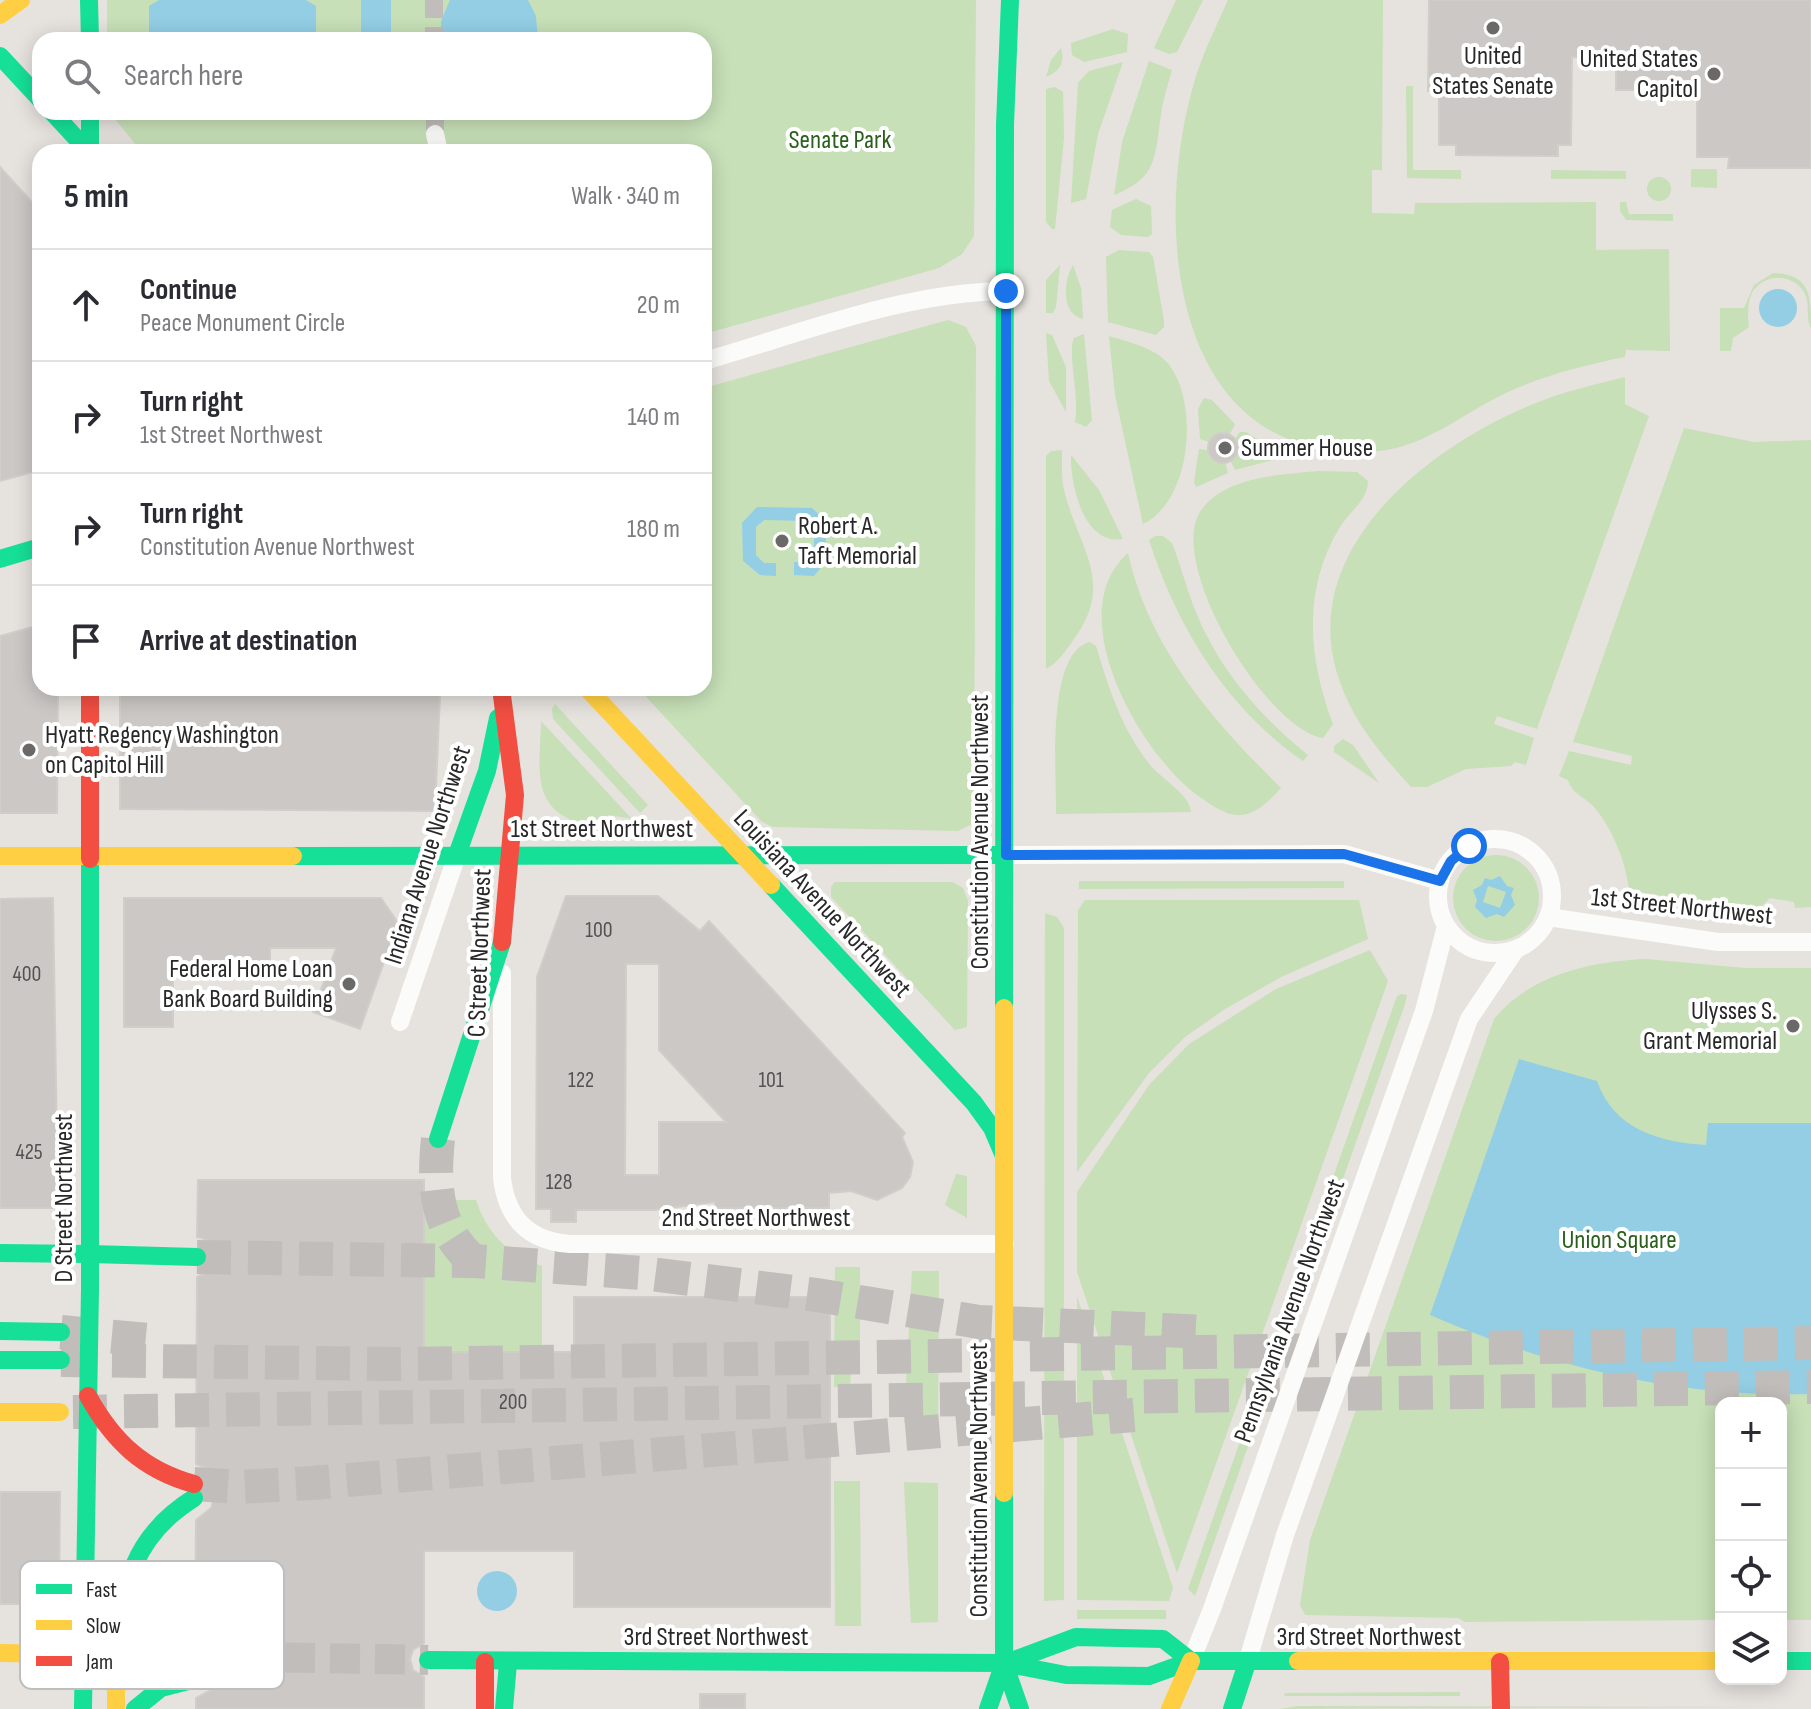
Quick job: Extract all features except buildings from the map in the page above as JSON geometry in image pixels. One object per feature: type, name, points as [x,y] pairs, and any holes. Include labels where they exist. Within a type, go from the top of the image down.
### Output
[{"type":"main road","points":[[0,15],[21,0]]},
{"type":"main road","points":[[89,0],[90,32]]},
{"type":"main road","name":"Constitution Avenue Northwest","points":[[988,1709],[1004,1663],[1006,99],[1010,0]]},
{"type":"main road","points":[[0,56],[32,90]]},
{"type":"main road","points":[[59,120],[82,144]]},
{"type":"main road","points":[[89,144],[90,120]]},
{"type":"main road","points":[[0,559],[32,549]]},
{"type":"main road","name":"D Street Northwest","points":[[84,1561],[90,1289],[90,696]]},
{"type":"main road","name":"Indiana Avenue Northwest","points":[[457,855],[487,771],[501,696]]},
{"type":"main road","name":"C Street Northwest","points":[[501,696],[514,773],[515,816],[502,942]]},
{"type":"main road","name":"Louisiana Avenue Northwest","points":[[594,696],[974,1103],[992,1128],[1006,1163]]},
{"type":"main road","name":"1st Street Northwest","points":[[0,856],[1006,855]]},
{"type":"main road","points":[[438,1139],[502,942]]},
{"type":"main road","points":[[0,1253],[197,1257]]},
{"type":"main road","points":[[0,1331],[61,1332]]},
{"type":"main road","points":[[0,1360],[61,1360]]},
{"type":"main road","points":[[88,1396],[119,1444],[158,1474],[194,1491],[166,1515],[134,1561]]},
{"type":"main road","points":[[0,1412],[60,1412]]},
{"type":"main road","name":"3rd Street Northwest","points":[[1004,1663],[1076,1637],[1163,1639],[1191,1661]]},
{"type":"main road","points":[[0,1653],[20,1653]]},
{"type":"main road","name":"3rd Street Northwest","points":[[428,1660],[508,1663],[1004,1663],[1066,1675],[1149,1676],[1191,1661],[1715,1661]]},
{"type":"main road","name":"Pennsylvania Avenue Northwest","points":[[1170,1709],[1191,1661]]},
{"type":"main road","points":[[1787,1661],[1811,1661]]},
{"type":"main road","points":[[485,1662],[485,1709]]},
{"type":"main road","points":[[1500,1662],[1501,1709]]},
{"type":"main road","points":[[504,1709],[508,1663]]},
{"type":"main road","name":"Constitution Avenue Northwest","points":[[1004,1663],[1020,1709]]},
{"type":"main road","points":[[1232,1709],[1247,1663]]},
{"type":"main road","points":[[135,1709],[160,1689]]},
{"type":"street","points":[[712,359],[925,298],[964,292],[1006,291]]},
{"type":"street","points":[[1494,839],[1520,845],[1540,861],[1547,873],[1552,895],[1548,917],[1535,937],[1516,949],[1490,953],[1477,950],[1446,926],[1439,904],[1440,881],[1451,861],[1469,846],[1494,839]]},
{"type":"street","name":"1st Street Northwest","points":[[1006,855],[1344,854],[1440,881]]},
{"type":"street","name":"Indiana Avenue Northwest","points":[[400,1022],[457,855]]},
{"type":"street","name":"1st Street Northwest","points":[[1548,917],[1718,942],[1811,942]]},
{"type":"street","name":"Pennsylvania Avenue Northwest","points":[[1191,1661],[1419,1026],[1446,926]]},
{"type":"street","name":"C Street Northwest","points":[[502,942],[502,1178],[506,1201],[516,1219]]},
{"type":"street","points":[[1247,1663],[1285,1535],[1469,1019],[1516,949]]},
{"type":"street","name":"2nd Street Northwest","points":[[516,1219],[542,1240],[570,1244],[1005,1244]]},
{"type":"green space","name":"Senate Park","points":[[107,0],[976,0],[974,236],[962,254],[939,268],[712,332],[712,144],[135,144],[116,120],[712,120],[712,32],[107,32]]},
{"type":"green space","points":[[1176,0],[1203,0],[1177,52],[1169,54],[1154,48]]},
{"type":"green space","points":[[1228,0],[1383,0],[1382,170],[1372,170],[1372,213],[1414,214],[1415,203],[1596,202],[1596,250],[1669,249],[1670,351],[1626,350],[1625,357],[1579,367],[1533,382],[1412,443],[1378,451],[1310,446],[1258,422],[1219,383],[1194,332],[1180,273],[1176,210],[1180,148],[1195,78]]},
{"type":"green space","points":[[1113,29],[1128,34],[1127,52],[1084,62],[1072,55],[1071,43]]},
{"type":"green space","points":[[1061,48],[1060,66],[1046,77],[1051,60]]},
{"type":"green space","points":[[1149,61],[1172,70],[1155,154],[1147,173],[1139,181],[1114,195],[1122,142]]},
{"type":"green space","points":[[1123,62],[1098,134],[1086,199],[1071,203],[1078,83],[1089,71]]},
{"type":"green space","points":[[1406,86],[1413,86],[1413,170],[1461,170],[1461,179],[1407,178]]},
{"type":"green space","points":[[1055,87],[1063,92],[1064,138],[1055,229],[1052,229],[1046,222],[1046,89]]},
{"type":"green space","points":[[1691,169],[1717,169],[1717,188],[1691,187]]},
{"type":"green space","points":[[1551,170],[1626,171],[1626,179],[1551,179]]},
{"type":"green space","points":[[1659,177],[1668,180],[1671,189],[1668,198],[1659,201],[1650,198],[1647,189],[1650,180]]},
{"type":"green space","points":[[1136,199],[1151,206],[1152,234],[1148,237],[1121,235],[1110,227],[1112,210]]},
{"type":"green space","points":[[1620,202],[1626,202],[1629,214],[1673,214],[1673,221],[1626,220],[1620,211]]},
{"type":"green space","points":[[1119,250],[1149,252],[1153,257],[1164,321],[1164,327],[1156,335],[1108,322],[1106,257]]},
{"type":"green space","points":[[1060,265],[1056,307],[1053,313],[1046,313],[1046,280]]},
{"type":"green space","points":[[1073,265],[1081,288],[1083,319],[1071,311],[1066,296],[1067,279]]},
{"type":"green space","points":[[1773,273],[1786,274],[1802,282],[1809,297],[1811,328],[1806,297],[1799,285],[1785,278],[1769,279],[1762,282],[1751,295],[1749,327],[1733,338],[1731,351],[1720,351],[1720,308],[1744,308],[1754,285]]},
{"type":"green space","points":[[948,320],[966,327],[976,346],[972,824],[958,831],[773,827],[762,822],[645,696],[712,696],[712,386]]},
{"type":"green space","points":[[1046,333],[1052,335],[1066,367],[1066,412],[1049,381]]},
{"type":"green space","points":[[1084,334],[1092,420],[1086,427],[1075,422],[1072,353],[1074,338]]},
{"type":"green space","points":[[1109,336],[1142,346],[1164,360],[1179,383],[1185,404],[1187,428],[1180,474],[1172,495],[1159,512],[1143,524],[1115,395]]},
{"type":"green space","points":[[1625,377],[1625,404],[1649,416],[1537,729],[1497,716],[1494,724],[1534,738],[1526,765],[1515,762],[1511,766],[1466,769],[1427,787],[1411,787],[1361,725],[1340,682],[1330,635],[1335,590],[1352,549],[1379,511],[1412,477],[1451,448],[1531,405]]},
{"type":"green space","points":[[1204,398],[1212,400],[1235,424],[1229,436],[1234,440],[1240,432],[1246,432],[1276,451],[1277,459],[1235,470],[1230,460],[1225,462],[1228,473],[1196,487],[1199,449],[1209,450],[1210,442],[1200,439],[1198,409]]},
{"type":"green space","points":[[1684,428],[1754,442],[1811,440],[1811,907],[1795,908],[1794,902],[1770,898],[1760,908],[1701,903],[1629,890],[1622,858],[1607,825],[1568,780],[1559,776],[1569,751],[1631,765],[1632,756],[1573,742]]},
{"type":"green space","points":[[1062,450],[1064,489],[1091,567],[1092,602],[1072,642],[1046,669],[1046,456],[1051,451]]},
{"type":"green space","points":[[1071,455],[1099,490],[1123,539],[1109,539],[1089,523],[1076,496]]},
{"type":"green space","points":[[1318,471],[1357,472],[1368,481],[1362,500],[1340,527],[1328,551],[1314,599],[1314,649],[1333,724],[1323,738],[1300,728],[1275,706],[1250,676],[1209,604],[1197,568],[1193,536],[1200,512],[1223,491],[1253,480]]},
{"type":"green space","points":[[1163,536],[1172,543],[1196,614],[1227,670],[1265,715],[1308,755],[1303,761],[1251,717],[1208,664],[1174,604],[1149,540]]},
{"type":"green space","points":[[1128,553],[1151,621],[1187,682],[1232,737],[1281,788],[1253,812],[1229,814],[1197,795],[1175,775],[1132,716],[1116,682],[1105,646],[1102,611],[1109,579]]},
{"type":"green space","points":[[1090,642],[1096,646],[1111,693],[1132,738],[1151,766],[1186,800],[1191,812],[1056,814],[1055,747],[1060,692],[1066,668],[1076,651]]},
{"type":"green space","points":[[555,704],[648,805],[640,813],[553,719]]},
{"type":"green space","points":[[541,721],[632,819],[609,815],[580,822],[568,819],[552,807],[540,773]]},
{"type":"green space","points":[[1343,739],[1353,745],[1379,783],[1334,752],[1334,746]]},
{"type":"green space","points":[[1488,855],[1504,855],[1527,867],[1536,881],[1539,898],[1536,915],[1527,929],[1504,941],[1488,941],[1472,934],[1460,922],[1453,906],[1453,890],[1460,874],[1472,862]]},
{"type":"green space","points":[[1079,881],[1344,881],[1344,888],[1079,889]]},
{"type":"green space","points":[[835,882],[952,882],[963,888],[968,901],[967,1027],[955,1030],[831,897],[831,887]]},
{"type":"green space","points":[[1085,900],[1359,900],[1368,939],[1281,977],[1225,1009],[1185,1037],[1149,1073],[1077,1172],[1078,910]]},
{"type":"green space","points":[[1045,913],[1057,917],[1064,928],[1064,1600],[1044,1601]]},
{"type":"green space","points":[[1370,950],[1388,981],[1177,1573],[1077,1272],[1077,1192],[1149,1085],[1189,1044],[1276,989]]},
{"type":"green space","name":"Union Square","points":[[1625,960],[1745,968],[1811,968],[1811,1620],[1787,1620],[1787,1397],[1715,1397],[1715,1620],[1465,1622],[1458,1618],[1305,1615],[1300,1605],[1310,1540],[1494,1019],[1508,1004],[1543,981],[1583,967]]},
{"type":"green space","points":[[1407,995],[1405,1004],[1195,1596],[1188,1589],[1397,996]]},
{"type":"green space","points":[[956,1174],[967,1176],[967,1218],[945,1205]]},
{"type":"green space","points":[[424,1200],[476,1200],[486,1223],[501,1242],[519,1256],[542,1266],[542,1352],[424,1352]]},
{"type":"green space","points":[[835,1267],[860,1267],[860,1372],[851,1373],[850,1387],[834,1387]]},
{"type":"green space","points":[[912,1271],[939,1271],[938,1423],[904,1423]]},
{"type":"green space","points":[[1077,1296],[1173,1588],[1169,1601],[1077,1600]]},
{"type":"green space","points":[[834,1481],[860,1481],[861,1626],[835,1626]]},
{"type":"green space","points":[[904,1482],[938,1483],[938,1622],[911,1623]]},
{"type":"green space","points":[[1077,1610],[1166,1610],[1166,1619],[1077,1619]]},
{"type":"green space","points":[[1460,1692],[1460,1696],[1284,1696],[1285,1693]]},
{"type":"green space","points":[[1298,1706],[1811,1707],[1279,1709]]},
{"type":"water","points":[[159,0],[306,0],[316,6],[316,32],[149,32],[149,6]]},
{"type":"water","points":[[361,0],[391,0],[391,32],[361,32]]},
{"type":"water","points":[[450,0],[528,0],[536,16],[537,32],[441,32],[441,21]]},
{"type":"water","points":[[1778,289],[1791,295],[1797,308],[1791,321],[1778,327],[1765,321],[1759,308],[1765,295]]},
{"type":"water","points":[[757,507],[812,508],[826,521],[826,561],[814,576],[794,575],[794,562],[806,562],[814,555],[814,528],[807,521],[764,520],[756,527],[756,555],[764,563],[776,563],[776,576],[760,575],[743,561],[742,523]]},
{"type":"water","points":[[1500,876],[1507,886],[1514,888],[1511,895],[1515,905],[1504,917],[1497,914],[1486,918],[1475,907],[1477,900],[1473,890],[1482,885],[1485,878],[1491,880]],"holes":[[[1488,886],[1506,892],[1500,908],[1483,902]]]},
{"type":"water","points":[[1519,1059],[1597,1081],[1605,1098],[1627,1122],[1672,1141],[1706,1145],[1708,1123],[1811,1123],[1811,1394],[1713,1391],[1616,1376],[1521,1350],[1430,1315]]},
{"type":"water","points":[[497,1571],[511,1577],[517,1591],[511,1605],[497,1611],[483,1605],[477,1591],[483,1577]]},
{"type":"tunnel","points":[[434,0],[434,32]]},
{"type":"tunnel","points":[[435,120],[435,134]]},
{"type":"tunnel","points":[[438,1139],[437,1190],[444,1221],[451,1235],[473,1261]]},
{"type":"tunnel","points":[[197,1257],[473,1261],[643,1273],[817,1295],[979,1322],[1207,1332]]},
{"type":"tunnel","points":[[61,1332],[159,1341]]},
{"type":"tunnel","points":[[61,1360],[398,1364],[1811,1343]]},
{"type":"tunnel","points":[[73,1412],[1811,1387]]},
{"type":"tunnel","points":[[194,1484],[239,1487],[312,1483],[1134,1415]]},
{"type":"tunnel","points":[[284,1658],[428,1660]]},
{"type":"traffic: fast","points":[[89,0],[90,32]]},
{"type":"traffic: fast","points":[[1004,1008],[1005,125],[1010,0]]},
{"type":"traffic: fast","points":[[0,56],[32,90]]},
{"type":"traffic: fast","points":[[59,120],[82,144]]},
{"type":"traffic: fast","points":[[90,120],[90,144]]},
{"type":"traffic: fast","points":[[0,559],[32,549]]},
{"type":"traffic: fast","points":[[457,855],[487,771],[498,718]]},
{"type":"traffic: fast","points":[[293,856],[1006,855]]},
{"type":"traffic: fast","points":[[85,1561],[90,1289],[90,859]]},
{"type":"traffic: fast","points":[[771,885],[974,1103],[992,1128],[1004,1156]]},
{"type":"traffic: fast","points":[[438,1139],[502,942]]},
{"type":"traffic: fast","points":[[0,1253],[90,1254]]},
{"type":"traffic: fast","points":[[90,1254],[197,1257]]},
{"type":"traffic: fast","points":[[0,1331],[61,1332]]},
{"type":"traffic: fast","points":[[0,1360],[61,1360]]},
{"type":"traffic: fast","points":[[1004,1493],[1004,1663],[1020,1709]]},
{"type":"traffic: fast","points":[[136,1561],[157,1529],[194,1498]]},
{"type":"traffic: fast","points":[[1006,1663],[1076,1637],[1163,1639],[1191,1661]]},
{"type":"traffic: fast","points":[[428,1660],[1004,1663],[1066,1675],[1149,1676],[1191,1661],[1298,1661]]},
{"type":"traffic: fast","points":[[1787,1661],[1811,1661]]},
{"type":"traffic: fast","points":[[504,1709],[508,1663]]},
{"type":"traffic: fast","points":[[988,1709],[1004,1663]]},
{"type":"traffic: fast","points":[[1232,1709],[1247,1663]]},
{"type":"traffic: fast","points":[[83,1689],[83,1709]]},
{"type":"traffic: fast","points":[[135,1709],[160,1689]]},
{"type":"traffic: slow","points":[[0,15],[21,0]]},
{"type":"traffic: slow","points":[[594,696],[771,885]]},
{"type":"traffic: slow","points":[[0,856],[293,856]]},
{"type":"traffic: slow","points":[[1004,1008],[1004,1493]]},
{"type":"traffic: slow","points":[[0,1412],[60,1412]]},
{"type":"traffic: slow","points":[[0,1653],[20,1653]]},
{"type":"traffic: slow","points":[[1170,1709],[1191,1661]]},
{"type":"traffic: slow","points":[[1298,1661],[1715,1661]]},
{"type":"traffic: slow","points":[[116,1689],[116,1709]]},
{"type":"traffic: jam","points":[[90,696],[90,859]]},
{"type":"traffic: jam","points":[[502,696],[515,795],[502,942]]},
{"type":"traffic: jam","points":[[88,1396],[108,1427],[131,1452],[159,1471],[194,1484]]},
{"type":"traffic: jam","points":[[485,1662],[485,1709]]},
{"type":"traffic: jam","points":[[1500,1662],[1501,1709]]},
{"type":"place","name":"United States Senate","points":[[1493,28]]},
{"type":"place","name":"United States Capitol","points":[[1714,74]]},
{"type":"place","name":"Summer House","points":[[1225,448]]},
{"type":"place","name":"Robert A. Taft Memorial","points":[[782,541]]},
{"type":"place","name":"Hyatt Regency Washington on Capitol Hill","points":[[29,750]]},
{"type":"place","name":"Federal Home Loan Bank Board Building","points":[[349,984]]},
{"type":"place","name":"Ulysses S. Grant Memorial","points":[[1793,1026]]},
{"type":"route","points":[[1006,291],[1006,855],[1344,854],[1440,881],[1451,861],[1469,846]]}]
